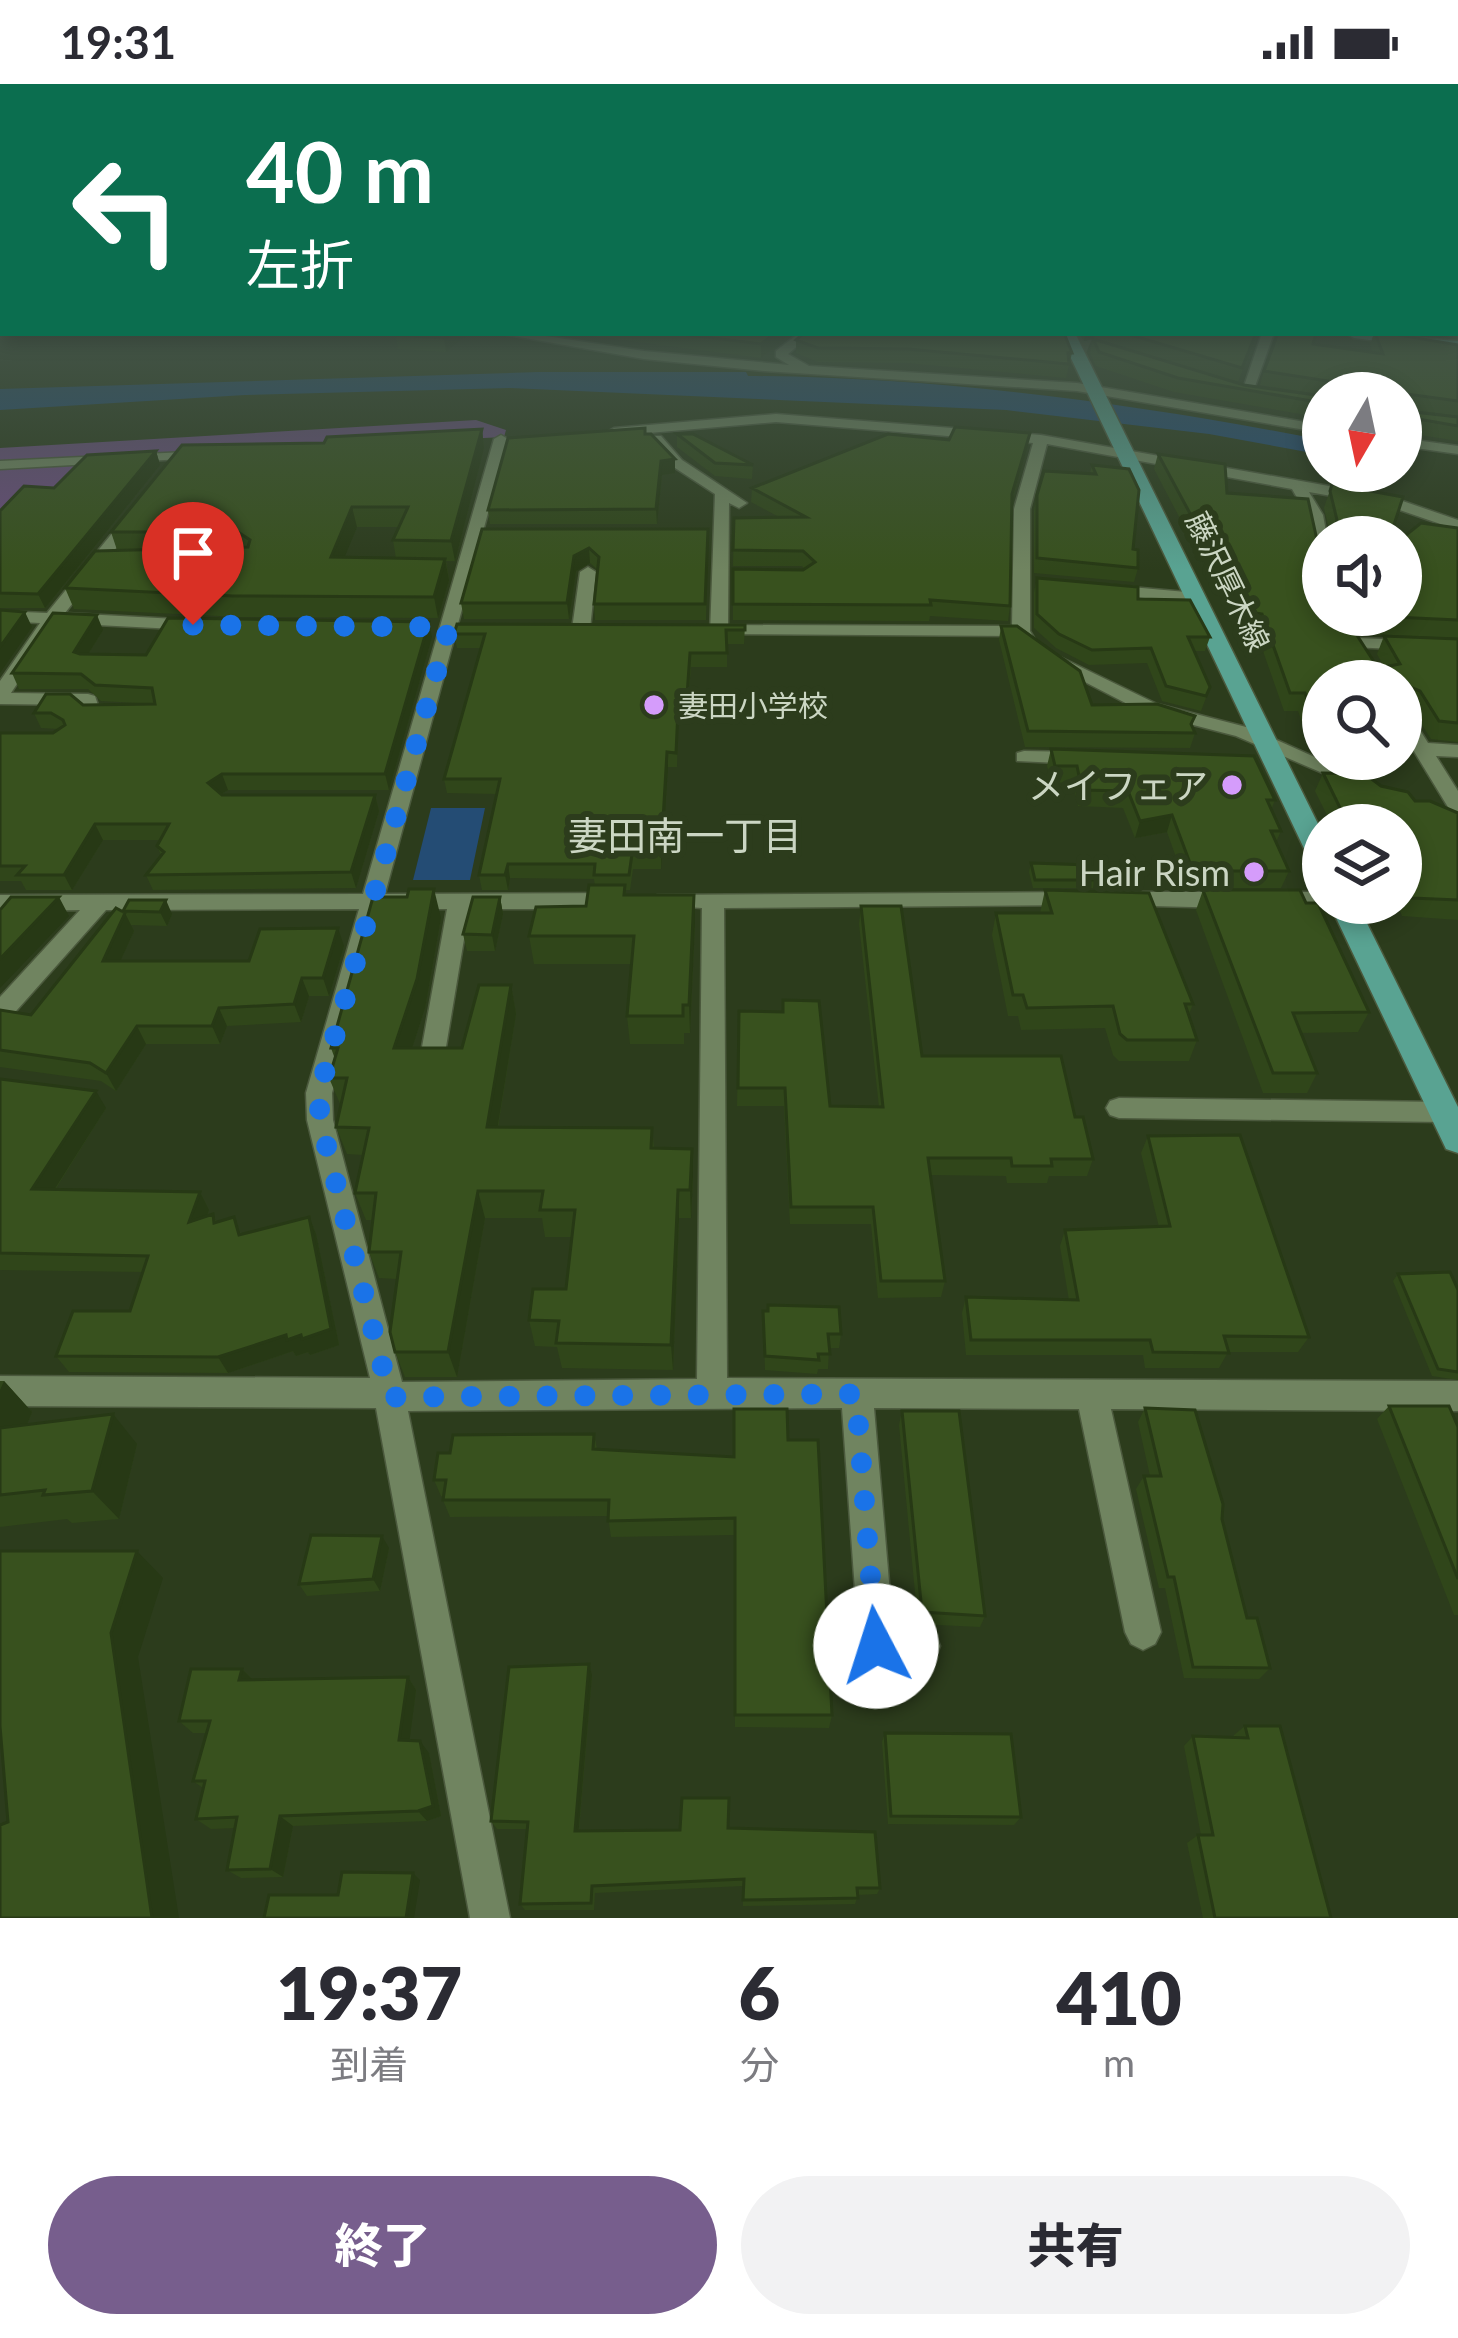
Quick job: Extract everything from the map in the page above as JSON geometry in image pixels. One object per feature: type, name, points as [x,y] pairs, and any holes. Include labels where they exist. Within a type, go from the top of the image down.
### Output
[{"type":"main road","name":"藤沢厚木線","points":[[1100,399],[1197,598],[1264,754],[1302,823]]},
{"type":"main road","points":[[1354,924],[1448,1108]]},
{"type":"street","points":[[1137,399],[1302,426]]},
{"type":"street","points":[[606,433],[776,418],[1041,439],[1391,502],[1458,525]]},
{"type":"street","points":[[651,430],[677,464],[739,502]]},
{"type":"street","points":[[490,1918],[388,1395],[320,1120],[319,1093],[464,571],[493,439],[522,438]]},
{"type":"street","points":[[1021,631],[1022,509],[1041,439]]},
{"type":"street","points":[[1422,445],[1458,450]]},
{"type":"street","points":[[0,465],[224,453]]},
{"type":"street","points":[[0,696],[52,618],[182,455]]},
{"type":"street","points":[[1298,486],[1315,516]]},
{"type":"street","points":[[719,630],[722,494]]},
{"type":"street","points":[[698,533],[720,533]]},
{"type":"street","points":[[473,534],[496,534]]},
{"type":"street","points":[[98,562],[118,563]]},
{"type":"street","points":[[442,571],[464,571]]},
{"type":"street","points":[[721,575],[741,575]]},
{"type":"street","points":[[581,578],[581,629]]},
{"type":"street","points":[[1024,581],[1046,583]]},
{"type":"street","points":[[1089,588],[1197,598]]},
{"type":"street","points":[[0,616],[217,626]]},
{"type":"street","points":[[426,627],[471,627]]},
{"type":"street","points":[[559,628],[604,629]]},
{"type":"street","points":[[696,630],[1021,631],[1047,656],[1150,708],[1243,732],[1264,754],[1396,797]]},
{"type":"street","points":[[1367,660],[1353,636],[1458,647]]},
{"type":"street","points":[[0,696],[79,692],[91,710],[130,711]]},
{"type":"street","points":[[1451,815],[1422,749],[1458,751]]},
{"type":"street","points":[[1024,758],[1092,758]]},
{"type":"street","points":[[376,800],[399,800]]},
{"type":"street","points":[[712,1393],[713,900]]},
{"type":"street","points":[[0,903],[1302,900]]},
{"type":"street","points":[[444,1030],[459,902]]},
{"type":"street","points":[[0,1013],[100,903]]},
{"type":"street","points":[[1119,1108],[1448,1108]]},
{"type":"street","points":[[0,1391],[1458,1396]]},
{"type":"street","points":[[856,1394],[880,1690]]},
{"type":"street","points":[[1092,1395],[1143,1632]]},
{"type":"street","points":[[876,1646],[922,1646]]},
{"type":"shaded area","points":[[476,420],[506,430],[504,437],[0,462],[0,448]]},
{"type":"shaded area","points":[[94,464],[0,536],[0,468]]},
{"type":"water","points":[[0,399],[186,399],[0,410]]},
{"type":"water","points":[[749,399],[1064,399],[1302,436],[1302,451],[1209,434],[1006,410]]},
{"type":"water","points":[[431,808],[485,808],[470,880],[413,880]]},
{"type":"building","points":[[1422,413],[1458,417],[1458,426],[1422,420]]},
{"type":"building","points":[[955,427],[1030,433],[1012,494],[1010,606],[930,600],[931,605],[733,604],[733,569],[803,570],[815,562],[803,551],[733,550],[734,518],[806,517],[752,488],[888,434],[949,440]]},
{"type":"building","points":[[645,428],[645,434],[651,434],[675,459],[661,461],[656,509],[488,510],[508,438]]},
{"type":"building","points":[[482,429],[451,541],[393,540],[408,507],[352,507],[331,557],[445,559],[434,597],[233,596],[65,588],[95,551],[248,547],[250,540],[238,532],[111,532],[182,445],[324,443],[327,437]]},
{"type":"building","points":[[677,434],[693,434],[753,465],[715,463]]},
{"type":"building","points":[[156,451],[38,594],[0,593],[0,511],[24,486],[54,488],[87,455]]},
{"type":"building","points":[[1158,454],[1225,464],[1227,493],[1308,499],[1312,516],[1302,516],[1302,636],[1357,636],[1373,660],[1302,660],[1302,693],[1290,693],[1262,614],[1256,613],[1239,581],[1221,532],[1200,532]]},
{"type":"building","points":[[1092,465],[1129,469],[1139,490],[1133,549],[1138,550],[1138,568],[1037,558],[1037,495],[1044,471],[1096,474]]},
{"type":"building","points":[[1330,492],[1403,497],[1397,516],[1336,516]]},
{"type":"building","points":[[1422,523],[1458,528],[1458,620],[1422,618]]},
{"type":"building","points":[[482,529],[708,529],[705,604],[594,604],[599,557],[589,548],[574,556],[567,603],[461,603]]},
{"type":"building","points":[[1037,578],[1138,587],[1138,599],[1190,600],[1210,637],[1188,637],[1210,687],[1206,696],[1166,686],[1151,648],[1092,650],[1059,634],[1037,614]]},
{"type":"building","points":[[0,610],[25,612],[0,647]]},
{"type":"building","points":[[53,613],[97,615],[74,652],[80,654],[146,655],[168,618],[429,622],[385,774],[222,774],[208,783],[222,795],[375,795],[351,872],[146,875],[164,852],[157,846],[169,824],[95,824],[64,875],[17,875],[25,866],[0,866],[0,733],[53,733],[65,725],[51,713],[34,713],[46,694],[70,694],[83,705],[155,704],[152,688],[95,685],[81,674],[12,673]]},
{"type":"building","points":[[457,624],[745,625],[745,630],[726,630],[727,653],[690,653],[686,710],[678,710],[676,753],[667,752],[661,854],[632,854],[629,875],[594,875],[595,864],[508,864],[505,875],[479,875],[500,779],[444,779],[485,634],[454,634]]},
{"type":"building","points":[[1001,626],[1017,626],[1080,671],[1092,705],[1157,704],[1195,716],[1191,724],[1195,733],[1028,731]]},
{"type":"building","points":[[1384,636],[1458,639],[1458,723],[1439,721],[1422,694],[1422,660],[1398,660]]},
{"type":"building","points":[[1051,749],[1254,756],[1275,800],[1267,800],[1281,831],[1271,831],[1289,871],[1193,871],[1172,815],[1140,821],[1128,791],[1082,790],[1077,766],[1055,766]]},
{"type":"building","points":[[1326,780],[1373,780],[1408,792],[1415,801],[1430,801],[1458,813],[1458,900],[1422,898],[1422,804],[1338,804]]},
{"type":"building","points":[[1031,863],[1089,865],[1096,880],[1035,880]]},
{"type":"building","points":[[589,885],[625,885],[624,895],[694,895],[689,1005],[683,1005],[683,1016],[627,1016],[634,936],[529,936],[536,907],[586,906]]},
{"type":"building","points":[[409,889],[434,889],[417,979],[394,1048],[462,1048],[479,985],[511,985],[487,1127],[652,1128],[651,1148],[692,1149],[690,1190],[678,1190],[671,1345],[556,1343],[559,1321],[529,1320],[533,1289],[566,1289],[575,1210],[540,1210],[543,1191],[478,1191],[448,1352],[395,1352],[390,1332],[401,1252],[369,1252],[376,1193],[355,1193],[369,1128],[336,1127],[347,1078],[329,1078],[338,1048],[331,1048],[373,897],[407,897]]},
{"type":"building","points":[[1045,890],[1149,893],[1193,1004],[1185,1004],[1197,1040],[1127,1040],[1120,1034],[1113,1006],[1027,1008],[1023,995],[1013,995],[996,913],[1052,913]]},
{"type":"building","points":[[1203,890],[1300,890],[1302,924],[1328,924],[1369,1012],[1293,1013],[1317,1073],[1273,1073]]},
{"type":"building","points":[[11,897],[59,897],[0,959],[0,910]]},
{"type":"building","points":[[473,897],[500,897],[492,935],[463,934]]},
{"type":"building","points":[[129,900],[166,900],[160,912],[123,911]]},
{"type":"building","points":[[861,906],[901,906],[922,1056],[1061,1056],[1075,1117],[1083,1117],[1093,1159],[1051,1159],[1052,1166],[1012,1166],[1011,1158],[928,1158],[945,1281],[881,1281],[873,1207],[791,1207],[785,1088],[738,1088],[739,1011],[783,1012],[783,1000],[819,1001],[830,1106],[883,1107]]},
{"type":"building","points":[[116,908],[125,913],[103,961],[249,961],[260,929],[338,928],[323,978],[302,978],[294,1004],[219,1008],[212,1026],[137,1026],[106,1073],[90,1063],[0,1050],[0,1010],[31,1015]]},
{"type":"building","points":[[0,1079],[96,1091],[32,1189],[200,1192],[189,1222],[213,1214],[214,1223],[234,1217],[239,1235],[309,1217],[331,1329],[302,1339],[301,1335],[287,1340],[286,1335],[218,1357],[56,1356],[73,1311],[130,1311],[148,1256],[0,1253]]},
{"type":"building","points":[[1240,1135],[1309,1337],[1224,1336],[1229,1353],[1153,1352],[1150,1340],[971,1340],[966,1297],[1078,1300],[1065,1230],[1170,1226],[1148,1136]]},
{"type":"building","points":[[1450,1272],[1458,1290],[1458,1372],[1438,1369],[1398,1274]]},
{"type":"building","points":[[768,1305],[839,1307],[841,1334],[828,1334],[830,1354],[818,1354],[819,1360],[765,1356],[763,1311],[768,1311]]},
{"type":"building","points":[[1389,1406],[1449,1406],[1458,1427],[1458,1579]]},
{"type":"building","points":[[1145,1408],[1195,1410],[1223,1504],[1222,1519],[1247,1618],[1257,1618],[1270,1668],[1193,1667],[1174,1577],[1168,1577],[1144,1476],[1161,1476]]},
{"type":"building","points":[[734,1409],[787,1409],[788,1440],[818,1440],[832,1715],[735,1715],[735,1518],[608,1521],[609,1500],[443,1500],[446,1480],[434,1480],[438,1453],[450,1453],[453,1435],[594,1434],[593,1449],[734,1457]]},
{"type":"building","points":[[902,1411],[959,1411],[985,1616],[922,1612]]},
{"type":"building","points":[[113,1414],[92,1491],[0,1495],[0,1428]]},
{"type":"building","points":[[311,1535],[382,1536],[373,1579],[299,1584]]},
{"type":"building","points":[[0,1551],[137,1551],[111,1633],[152,1918],[0,1918],[0,1825],[8,1822],[0,1726]]},
{"type":"building","points":[[589,1664],[575,1831],[680,1830],[682,1798],[729,1798],[728,1828],[875,1832],[880,1888],[857,1888],[858,1898],[743,1900],[744,1879],[592,1886],[591,1903],[520,1904],[528,1822],[491,1821],[509,1667]]},
{"type":"building","points":[[191,1669],[242,1669],[239,1680],[408,1677],[399,1740],[420,1741],[433,1806],[418,1811],[280,1816],[270,1869],[227,1870],[237,1817],[196,1819],[205,1781],[193,1781],[210,1721],[179,1721]]},
{"type":"building","points":[[1245,1726],[1280,1726],[1331,1918],[1215,1918],[1198,1835],[1213,1835],[1193,1736],[1248,1738]]},
{"type":"building","points":[[885,1733],[1011,1734],[1021,1817],[891,1816]]},
{"type":"building","points":[[342,1872],[413,1873],[406,1918],[264,1918],[269,1895],[338,1895]]},
{"type":"place","name":"妻田小学校","points":[[654,705]]},
{"type":"place","name":"メイフェア","points":[[1232,785]]},
{"type":"place","name":"Hair Rism","points":[[1254,872]]},
{"type":"district","name":"妻田南一丁目","points":[[685,835]]},
{"type":"route","points":[[193,625],[449,627],[319,1093],[320,1120],[387,1393],[390,1397],[856,1394],[876,1646]]}]
